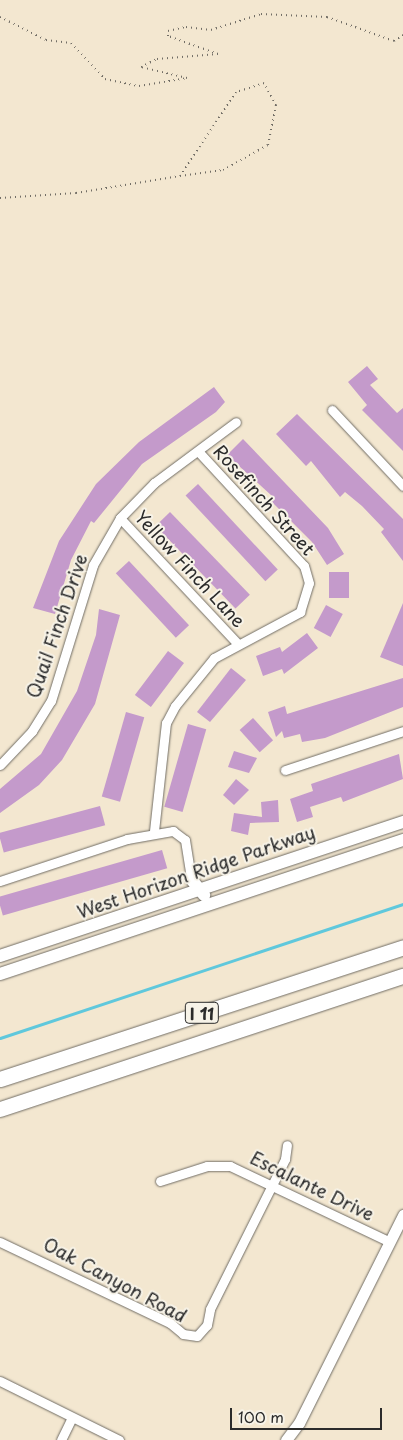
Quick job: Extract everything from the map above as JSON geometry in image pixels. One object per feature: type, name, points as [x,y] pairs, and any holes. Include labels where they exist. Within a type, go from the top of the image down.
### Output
[{"type":"highway","name":"I 11","points":[[0,1079],[403,946]]},
{"type":"highway","name":"I 11","points":[[0,1109],[403,976]]},
{"type":"main road","name":"West Horizon Ridge Parkway","points":[[0,956],[180,896],[194,885],[403,822]]},
{"type":"main road","name":"West Horizon Ridge Parkway","points":[[0,974],[403,840]]},
{"type":"main road","points":[[194,885],[211,897],[236,897]]},
{"type":"street","points":[[332,410],[403,486]]},
{"type":"street","name":"Quail Finch Drive","points":[[0,765],[32,731],[51,701],[93,565],[120,518],[154,483],[236,422]]},
{"type":"street","name":"Rosefinch Street","points":[[198,450],[304,566],[309,583],[306,600],[286,623],[237,643]]},
{"type":"street","name":"Yellow Finch Lane","points":[[120,518],[237,643]]},
{"type":"street","points":[[154,831],[166,722],[214,658],[237,643]]},
{"type":"street","points":[[285,770],[403,730]]},
{"type":"street","points":[[0,881],[154,831],[173,831],[185,840],[194,885]]},
{"type":"street","points":[[272,1185],[287,1145]]},
{"type":"street","name":"Escalante Drive","points":[[160,1181],[218,1164],[272,1185],[390,1242]]},
{"type":"street","name":"Oak Canyon Road","points":[[0,1242],[170,1323],[183,1334],[197,1336],[207,1325],[210,1309],[272,1185]]},
{"type":"street","points":[[286,1440],[299,1423],[403,1215]]},
{"type":"street","points":[[0,1381],[119,1440]]},
{"type":"street","points":[[61,1440],[72,1417]]},
{"type":"path","points":[[0,17],[46,40],[71,43],[105,79],[140,86],[187,78],[142,67],[157,59],[218,54],[168,36],[168,31],[186,27],[210,30],[261,14],[327,17],[394,41],[403,35]]},
{"type":"path","points":[[0,198],[76,193],[223,170],[268,145],[276,105],[264,83],[236,92],[180,176]]},
{"type":"building","points":[[367,366],[378,379],[370,385],[397,413],[403,408],[403,451],[362,410],[367,405],[348,382]]},
{"type":"building","points":[[214,387],[225,402],[216,412],[142,464],[94,523],[91,521],[71,560],[55,614],[33,608],[59,541],[96,484],[139,442]]},
{"type":"building","points":[[297,414],[403,519],[403,561],[381,532],[384,529],[362,506],[345,492],[340,497],[311,461],[306,466],[276,434]]},
{"type":"building","points":[[243,439],[328,528],[344,554],[327,565],[312,542],[269,499],[272,496],[227,455]]},
{"type":"building","points":[[198,484],[278,570],[265,581],[186,496]]},
{"type":"building","points":[[170,512],[250,595],[235,609],[156,526]]},
{"type":"building","points":[[129,561],[189,625],[176,638],[116,573]]},
{"type":"building","points":[[329,572],[349,572],[349,598],[329,598]]},
{"type":"building","points":[[403,603],[403,666],[380,657]]},
{"type":"building","points":[[326,605],[343,614],[331,637],[314,628]]},
{"type":"building","points":[[99,609],[120,615],[95,704],[62,760],[39,785],[0,813],[0,789],[41,754],[77,691],[96,635]]},
{"type":"building","points":[[307,633],[318,648],[284,674],[282,669],[263,676],[256,656],[280,647],[282,652]]},
{"type":"building","points":[[168,651],[184,663],[151,707],[135,695]]},
{"type":"building","points":[[231,668],[246,680],[210,722],[197,712]]},
{"type":"building","points":[[403,678],[403,707],[325,738],[302,742],[300,734],[284,738],[282,731],[276,737],[268,712],[285,706],[287,714]]},
{"type":"building","points":[[126,712],[144,717],[120,802],[102,797]]},
{"type":"building","points":[[253,718],[273,740],[260,752],[240,730]]},
{"type":"building","points":[[188,724],[206,729],[183,812],[164,807]]},
{"type":"building","points":[[234,751],[257,758],[249,773],[228,767]]},
{"type":"building","points":[[399,754],[403,779],[343,802],[341,797],[310,807],[313,817],[297,822],[290,799],[313,791],[311,784]]},
{"type":"building","points":[[236,779],[249,790],[234,805],[223,795]]},
{"type":"building","points":[[278,800],[279,822],[250,823],[248,835],[231,831],[234,813],[262,817],[261,802]]},
{"type":"building","points":[[100,806],[105,825],[4,852],[0,833]]},
{"type":"building","points":[[162,850],[167,868],[3,915],[0,896]]},
{"type":"waterway","points":[[0,1038],[403,904]]}]
